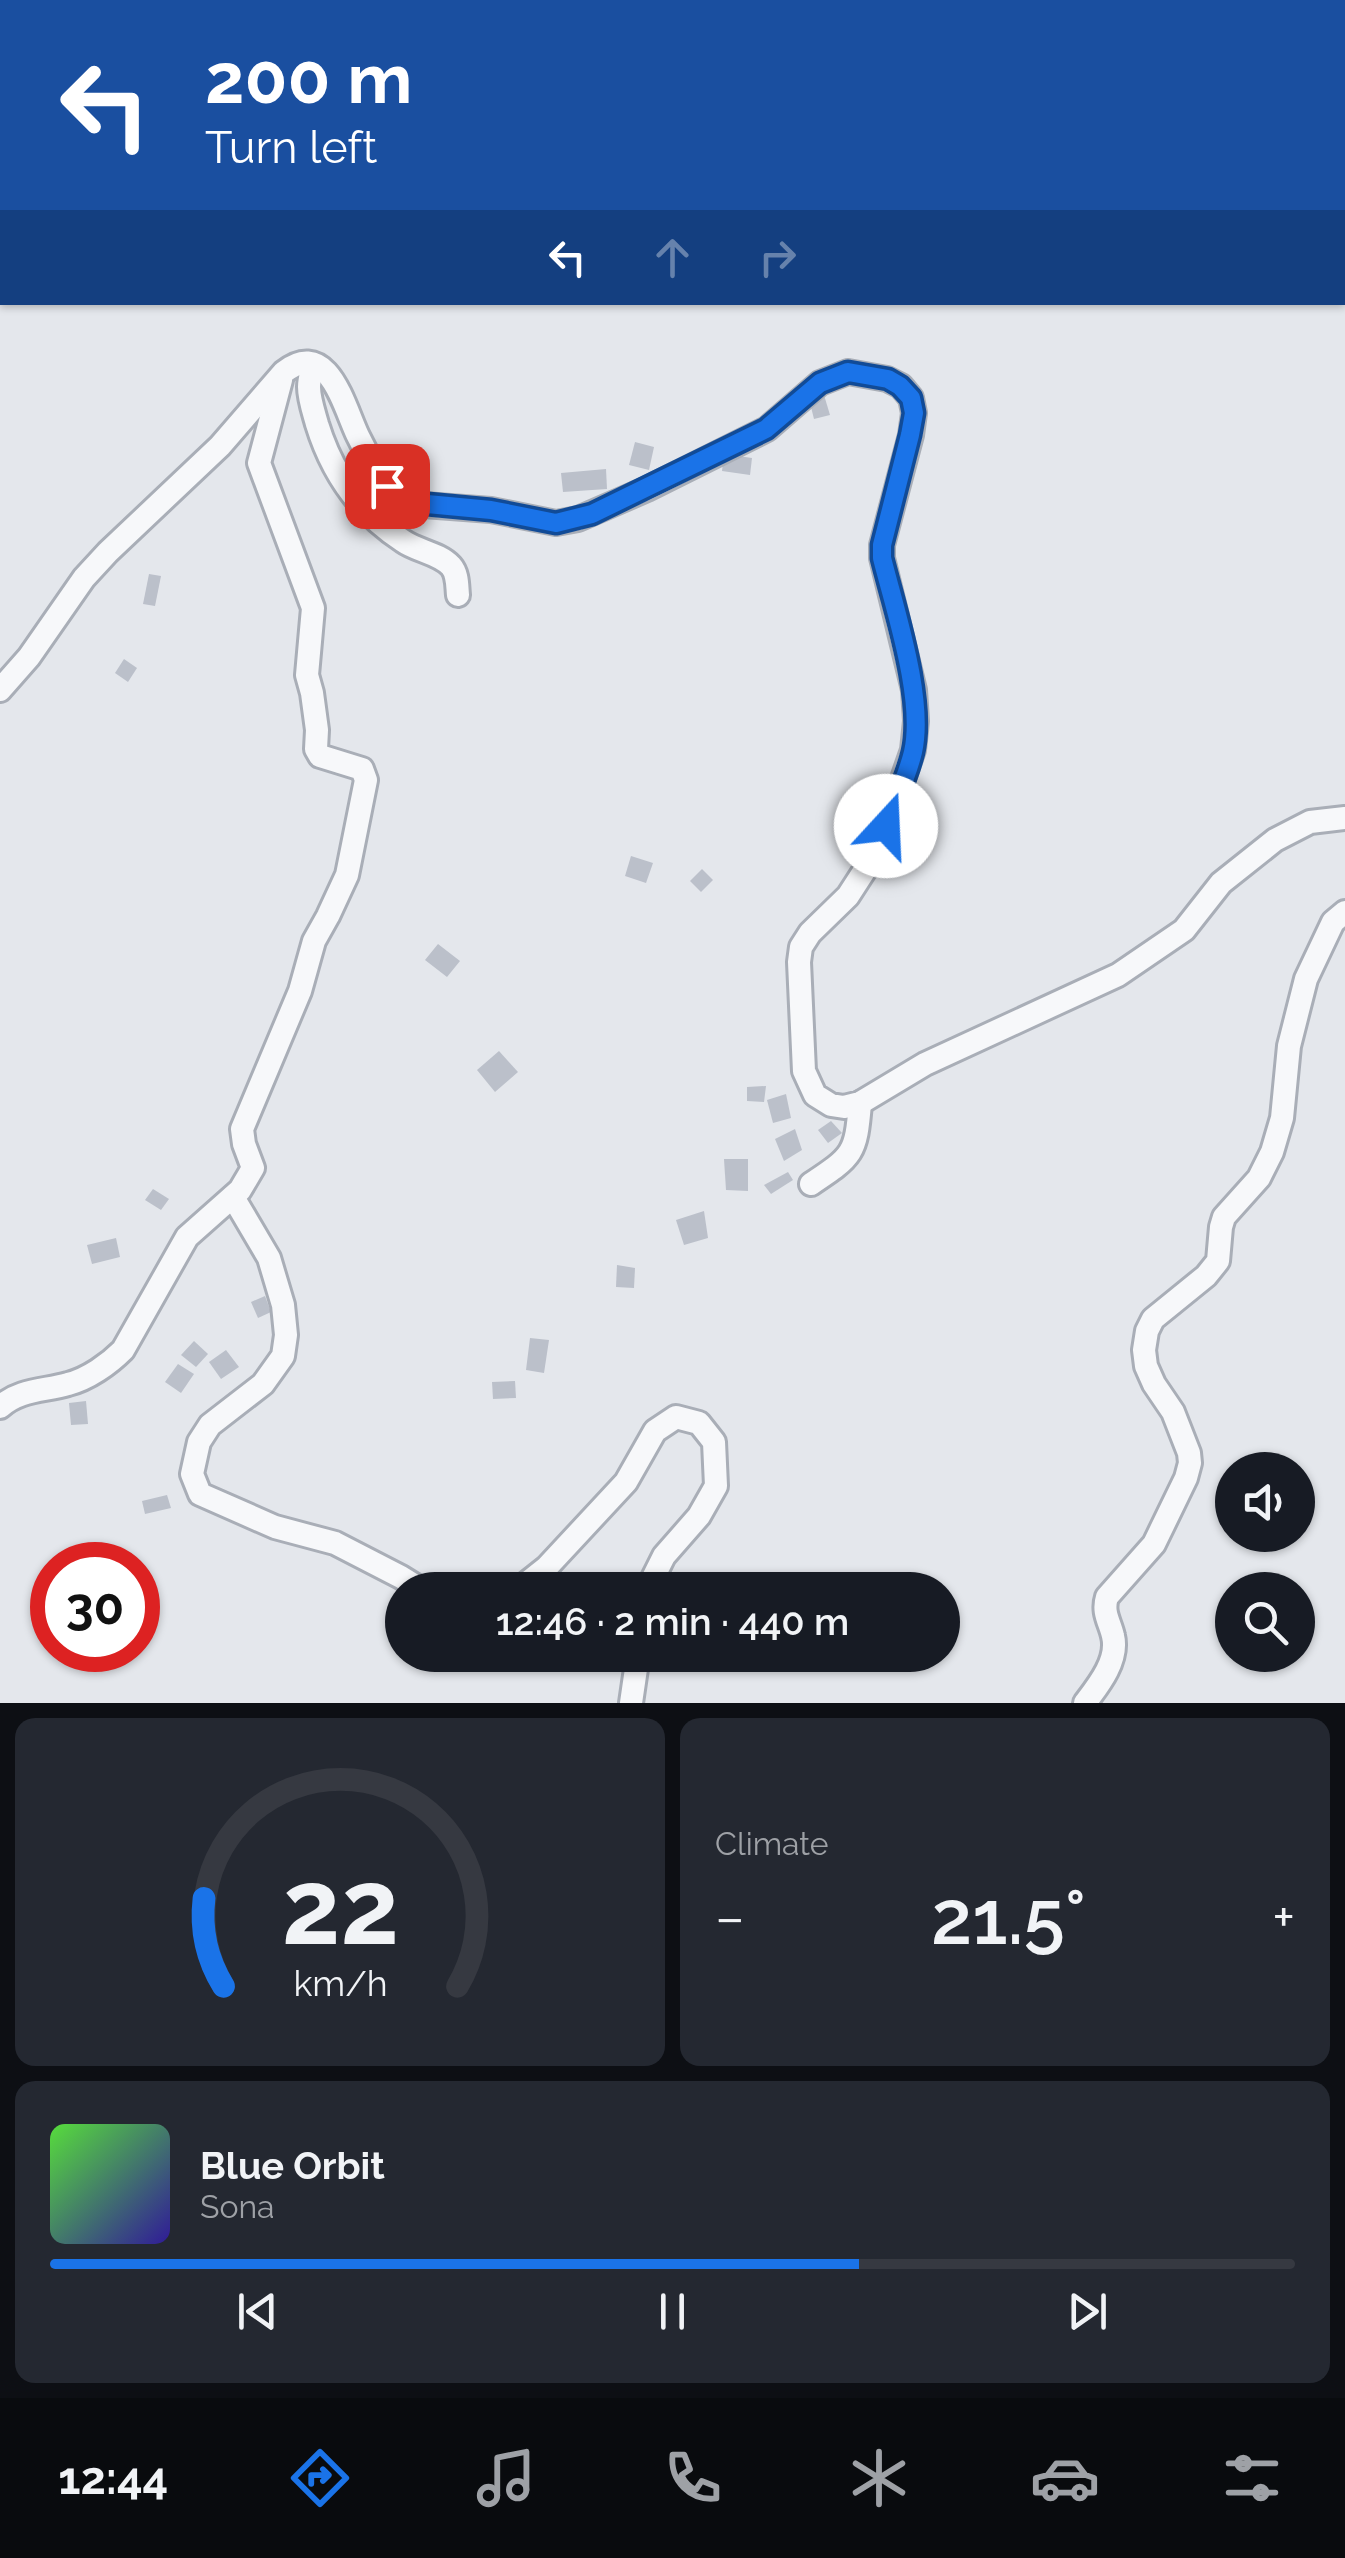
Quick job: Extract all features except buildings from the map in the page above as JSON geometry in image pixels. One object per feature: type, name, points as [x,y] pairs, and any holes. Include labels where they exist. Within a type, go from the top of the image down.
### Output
[{"type":"street","points":[[314,364],[308,385],[311,404],[326,452],[346,485],[363,510],[401,540],[450,564],[456,574],[458,596]]},
{"type":"street","points":[[0,690],[30,657],[84,578],[220,446],[293,365],[314,364],[328,374],[359,440],[396,497],[556,523],[592,514],[734,446],[766,429],[820,383],[848,372],[888,379],[900,386],[911,398],[914,413],[882,558],[914,690],[916,721],[914,750],[880,848],[848,896],[800,946],[804,1071],[815,1096],[831,1105],[860,1103],[925,1064],[1118,975],[1184,930],[1221,883],[1275,840],[1310,822],[1345,818]]},
{"type":"street","points":[[0,1407],[33,1390],[71,1384],[111,1362],[123,1350],[187,1237],[240,1190],[253,1168],[242,1130],[300,991],[314,942],[347,875],[366,780],[362,769],[320,756],[316,749],[315,712],[306,676],[313,608],[259,463],[284,372]]},
{"type":"street","points":[[1085,1703],[1096,1689],[1115,1643],[1104,1607],[1107,1597],[1154,1544],[1190,1464],[1173,1412],[1146,1366],[1147,1331],[1153,1319],[1206,1276],[1218,1261],[1224,1217],[1259,1178],[1272,1152],[1282,1118],[1289,1046],[1306,979],[1333,922],[1345,912]]},
{"type":"street","points":[[811,1184],[847,1159],[855,1145],[860,1103]]},
{"type":"street","points":[[233,1196],[269,1258],[283,1304],[286,1335],[283,1356],[263,1384],[210,1425],[198,1442],[192,1474],[200,1494],[276,1527],[335,1544],[393,1572]]},
{"type":"street","points":[[541,1572],[626,1482],[655,1431],[676,1417],[698,1423],[714,1442],[716,1486],[699,1516],[664,1556],[657,1572]]},
{"type":"street","points":[[631,1703],[636,1672]]},
{"type":"route","points":[[387,486],[406,502],[564,522],[592,514],[766,429],[820,383],[848,372],[888,379],[900,386],[911,398],[914,413],[882,558],[914,690],[916,721],[914,750],[886,826]]}]
